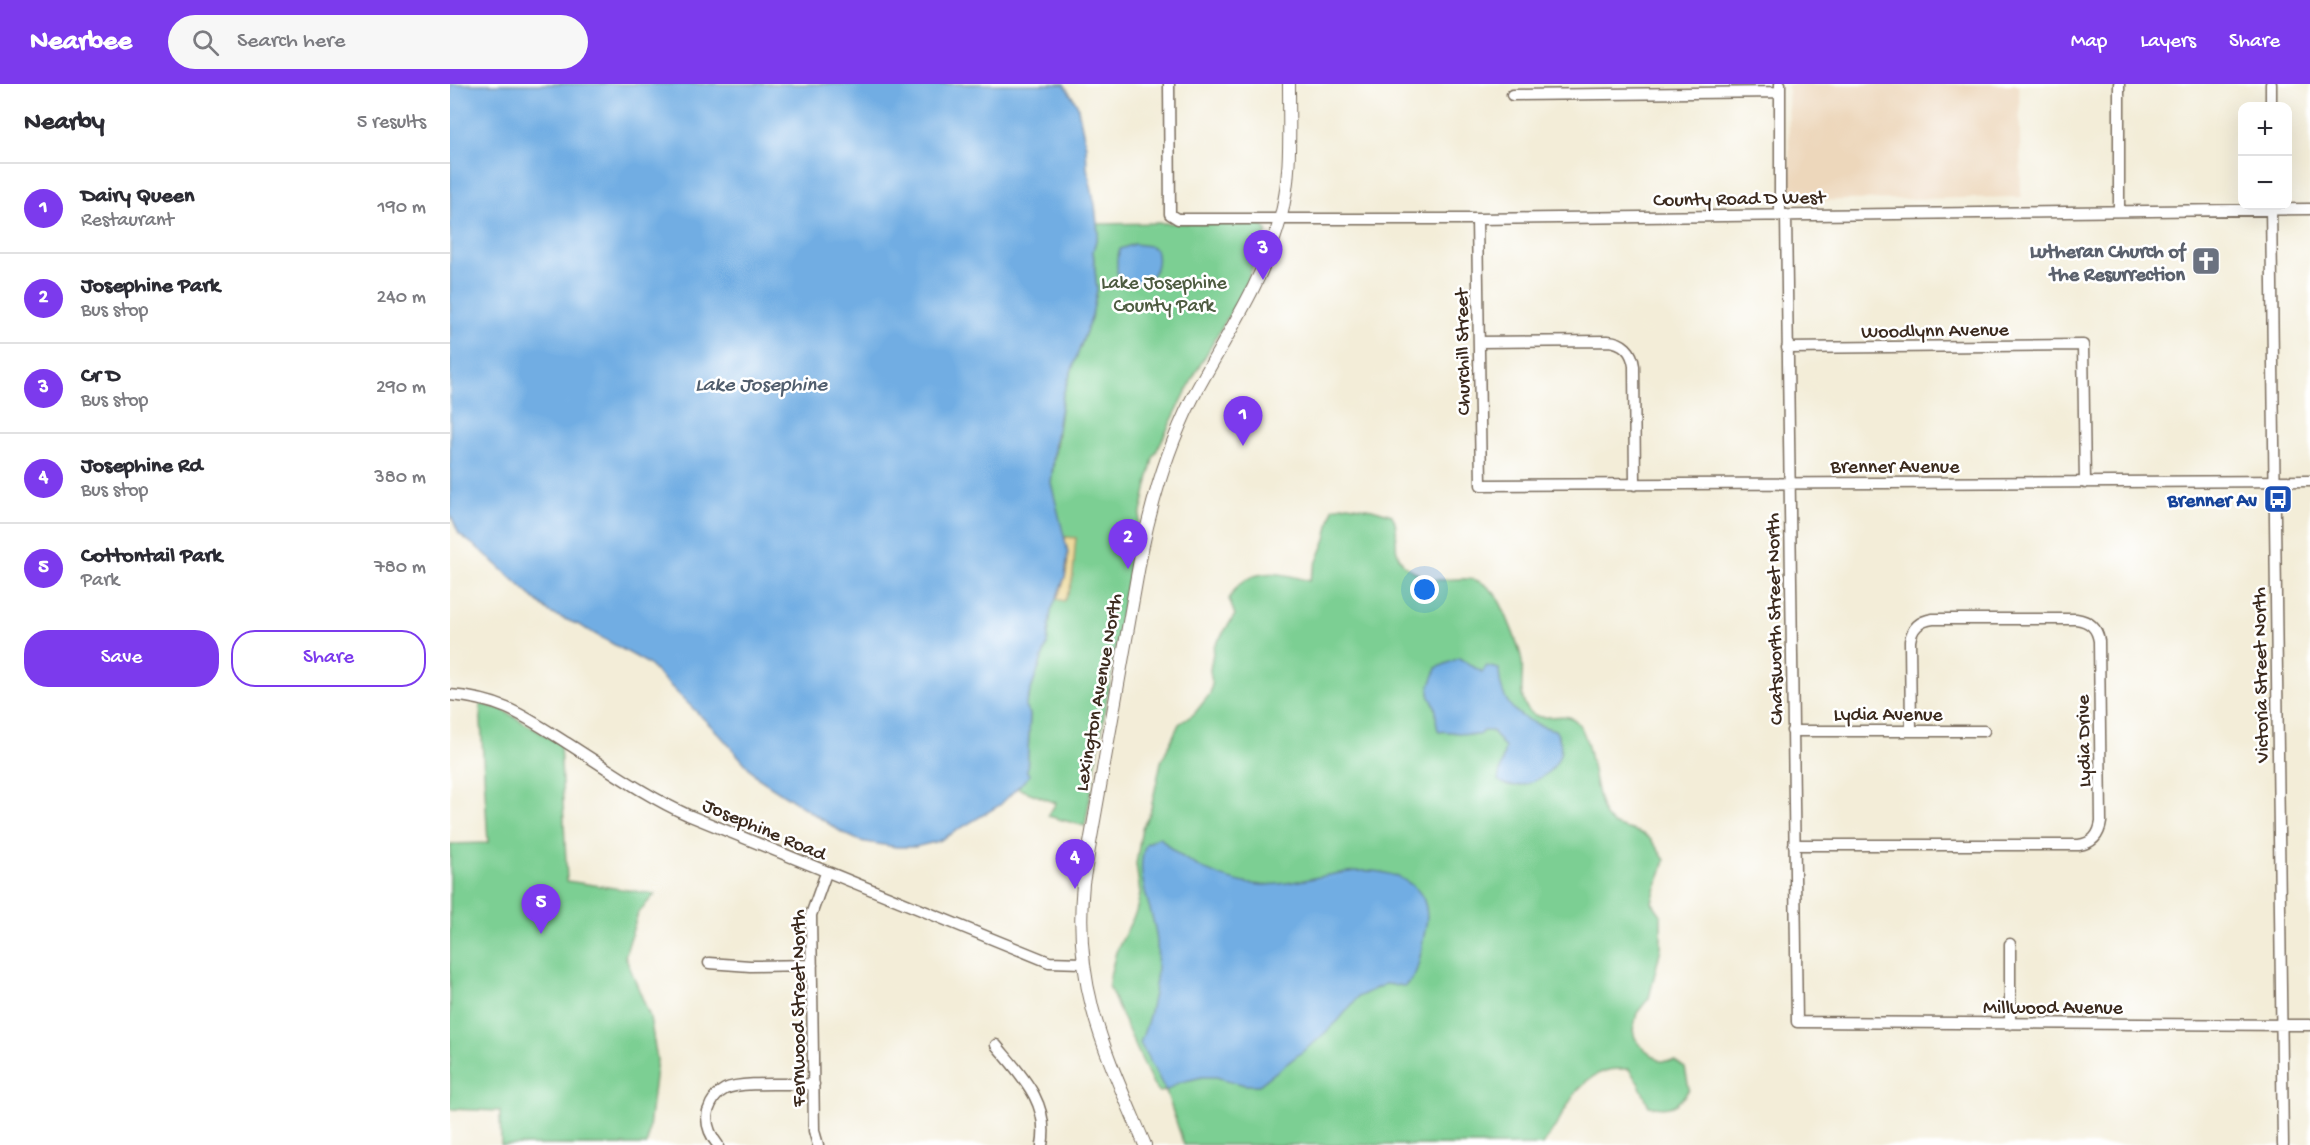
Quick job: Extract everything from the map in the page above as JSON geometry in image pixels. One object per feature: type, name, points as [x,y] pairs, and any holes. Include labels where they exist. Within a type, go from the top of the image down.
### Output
[{"type":"main road","name":"Lexington Avenue North","points":[[1145,1145],[1096,1027],[1082,963],[1080,931],[1083,883],[1153,501],[1168,453],[1184,417],[1254,290],[1280,219],[1288,164],[1289,84]]},
{"type":"street","name":"County Road D West","points":[[1169,84],[1170,214],[1178,219],[1477,219],[2238,209]]},
{"type":"street","points":[[2119,84],[2119,211]]},
{"type":"street","points":[[2271,84],[2271,102]]},
{"type":"street","points":[[1512,95],[1534,89],[1780,88]]},
{"type":"street","name":"Chatsworth Street North","points":[[1780,88],[1787,348],[1797,1022]]},
{"type":"street","name":"County Road D West","points":[[2292,209],[2310,209]]},
{"type":"street","name":"Victoria Street North","points":[[2271,210],[2283,1145]]},
{"type":"street","name":"Churchill Street","points":[[1477,219],[1480,485]]},
{"type":"street","points":[[1479,342],[1614,341],[1626,348],[1631,354],[1634,366],[1635,484]]},
{"type":"street","name":"Woodlynn Avenue","points":[[1787,348],[2083,345],[2085,483]]},
{"type":"street","name":"Brenner Avenue","points":[[1480,485],[2310,481]]},
{"type":"street","name":"Lydia Drive","points":[[1794,845],[2079,845],[2086,844],[2097,835],[2101,822],[2099,641],[2097,633],[2089,623],[2076,619],[1933,619],[1923,621],[1914,629],[1911,641],[1911,731]]},
{"type":"street","name":"Josephine Road","points":[[450,695],[486,700],[524,714],[669,807],[826,873],[1049,962],[1082,963]]},
{"type":"street","name":"Lydia Avenue","points":[[1792,731],[1984,731]]},
{"type":"street","name":"Fernwood Street North","points":[[818,1145],[814,1131],[811,915],[826,873]]},
{"type":"street","points":[[2010,944],[2010,1024]]},
{"type":"street","points":[[709,963],[750,966],[812,965]]},
{"type":"street","name":"Millwood Avenue","points":[[1797,1022],[2310,1025]]},
{"type":"street","points":[[996,1045],[1036,1097],[1044,1121],[1042,1145]]},
{"type":"street","points":[[718,1145],[710,1132],[707,1116],[713,1100],[725,1089],[740,1085],[814,1084]]},
{"type":"shaded area","points":[[1788,84],[2019,84],[2021,197],[1790,201]]},
{"type":"green space","name":"Lake Josephine County Park","points":[[1097,224],[1261,224],[1267,231],[1243,291],[1196,372],[1153,458],[1132,553],[1085,826],[1048,816],[1056,803],[1017,788],[1025,779],[1027,772],[1030,714],[1025,707],[1047,644],[1051,611],[1065,577],[1068,559],[1051,483],[1063,394],[1092,315],[1097,290],[1093,251],[1098,233]]},
{"type":"green space","points":[[1348,505],[1392,515],[1399,556],[1405,566],[1422,577],[1438,580],[1472,579],[1487,586],[1495,594],[1521,656],[1522,696],[1526,707],[1537,716],[1565,716],[1576,721],[1586,739],[1597,793],[1605,816],[1620,827],[1649,838],[1665,860],[1652,902],[1661,915],[1661,948],[1649,998],[1637,1013],[1633,1030],[1635,1038],[1642,1047],[1660,1061],[1675,1061],[1685,1068],[1689,1089],[1673,1106],[1662,1108],[1649,1106],[1629,1069],[1614,1069],[1605,1071],[1583,1084],[1542,1145],[1184,1145],[1166,1091],[1159,1092],[1152,1082],[1109,986],[1116,952],[1136,912],[1140,894],[1136,864],[1142,828],[1150,813],[1161,762],[1179,724],[1194,714],[1210,694],[1212,683],[1210,670],[1214,647],[1235,615],[1229,599],[1239,585],[1256,575],[1283,574],[1309,581],[1326,539],[1333,508]]},
{"type":"green space","points":[[480,704],[501,709],[560,744],[567,881],[655,894],[638,913],[625,956],[650,1017],[657,1060],[647,1145],[501,1145],[500,1111],[450,1109],[450,844],[488,843]]},
{"type":"sand","points":[[1066,537],[1076,538],[1071,587],[1064,601],[1057,599],[1067,570],[1068,556],[1064,540]]},
{"type":"water","name":"Lake Josephine","points":[[450,84],[1064,84],[1077,104],[1086,146],[1087,168],[1098,233],[1093,251],[1097,290],[1092,315],[1063,394],[1055,442],[1051,483],[1068,552],[1065,577],[1051,611],[1047,644],[1025,707],[1030,714],[1027,772],[1030,775],[1000,805],[939,841],[915,847],[896,847],[860,841],[843,833],[758,778],[719,734],[647,663],[579,625],[550,613],[483,552],[459,534],[450,514]]},
{"type":"water","points":[[1134,244],[1156,249],[1156,268],[1147,280],[1140,283],[1125,280],[1117,273],[1120,249]]},
{"type":"water","points":[[1459,658],[1482,672],[1487,666],[1499,669],[1500,682],[1508,703],[1523,717],[1555,730],[1561,744],[1559,756],[1553,767],[1543,776],[1519,785],[1507,785],[1498,780],[1505,748],[1492,731],[1483,731],[1479,735],[1439,732],[1435,707],[1429,695],[1430,686],[1436,668]]},
{"type":"water","points":[[1160,837],[1180,855],[1206,870],[1249,884],[1281,884],[1359,871],[1396,876],[1418,890],[1426,906],[1426,925],[1414,976],[1405,986],[1385,984],[1358,997],[1338,1021],[1315,1042],[1259,1085],[1245,1085],[1216,1077],[1202,1077],[1178,1083],[1166,1091],[1140,1043],[1154,994],[1157,968],[1157,943],[1143,881],[1142,857],[1146,844]]},
{"type":"place","name":"Lutheran Church of the Resurrection","points":[[2206,261]]},
{"type":"place","name":"Cr D","points":[[1263,280]]},
{"type":"place","name":"Dairy Queen","points":[[1243,446]]},
{"type":"place","name":"Brenner Av","points":[[2278,499]]},
{"type":"place","name":"Josephine Park","points":[[1128,569]]},
{"type":"place","name":"Josephine Rd","points":[[1075,889]]},
{"type":"place","name":"Cottontail Park","points":[[541,934]]}]
